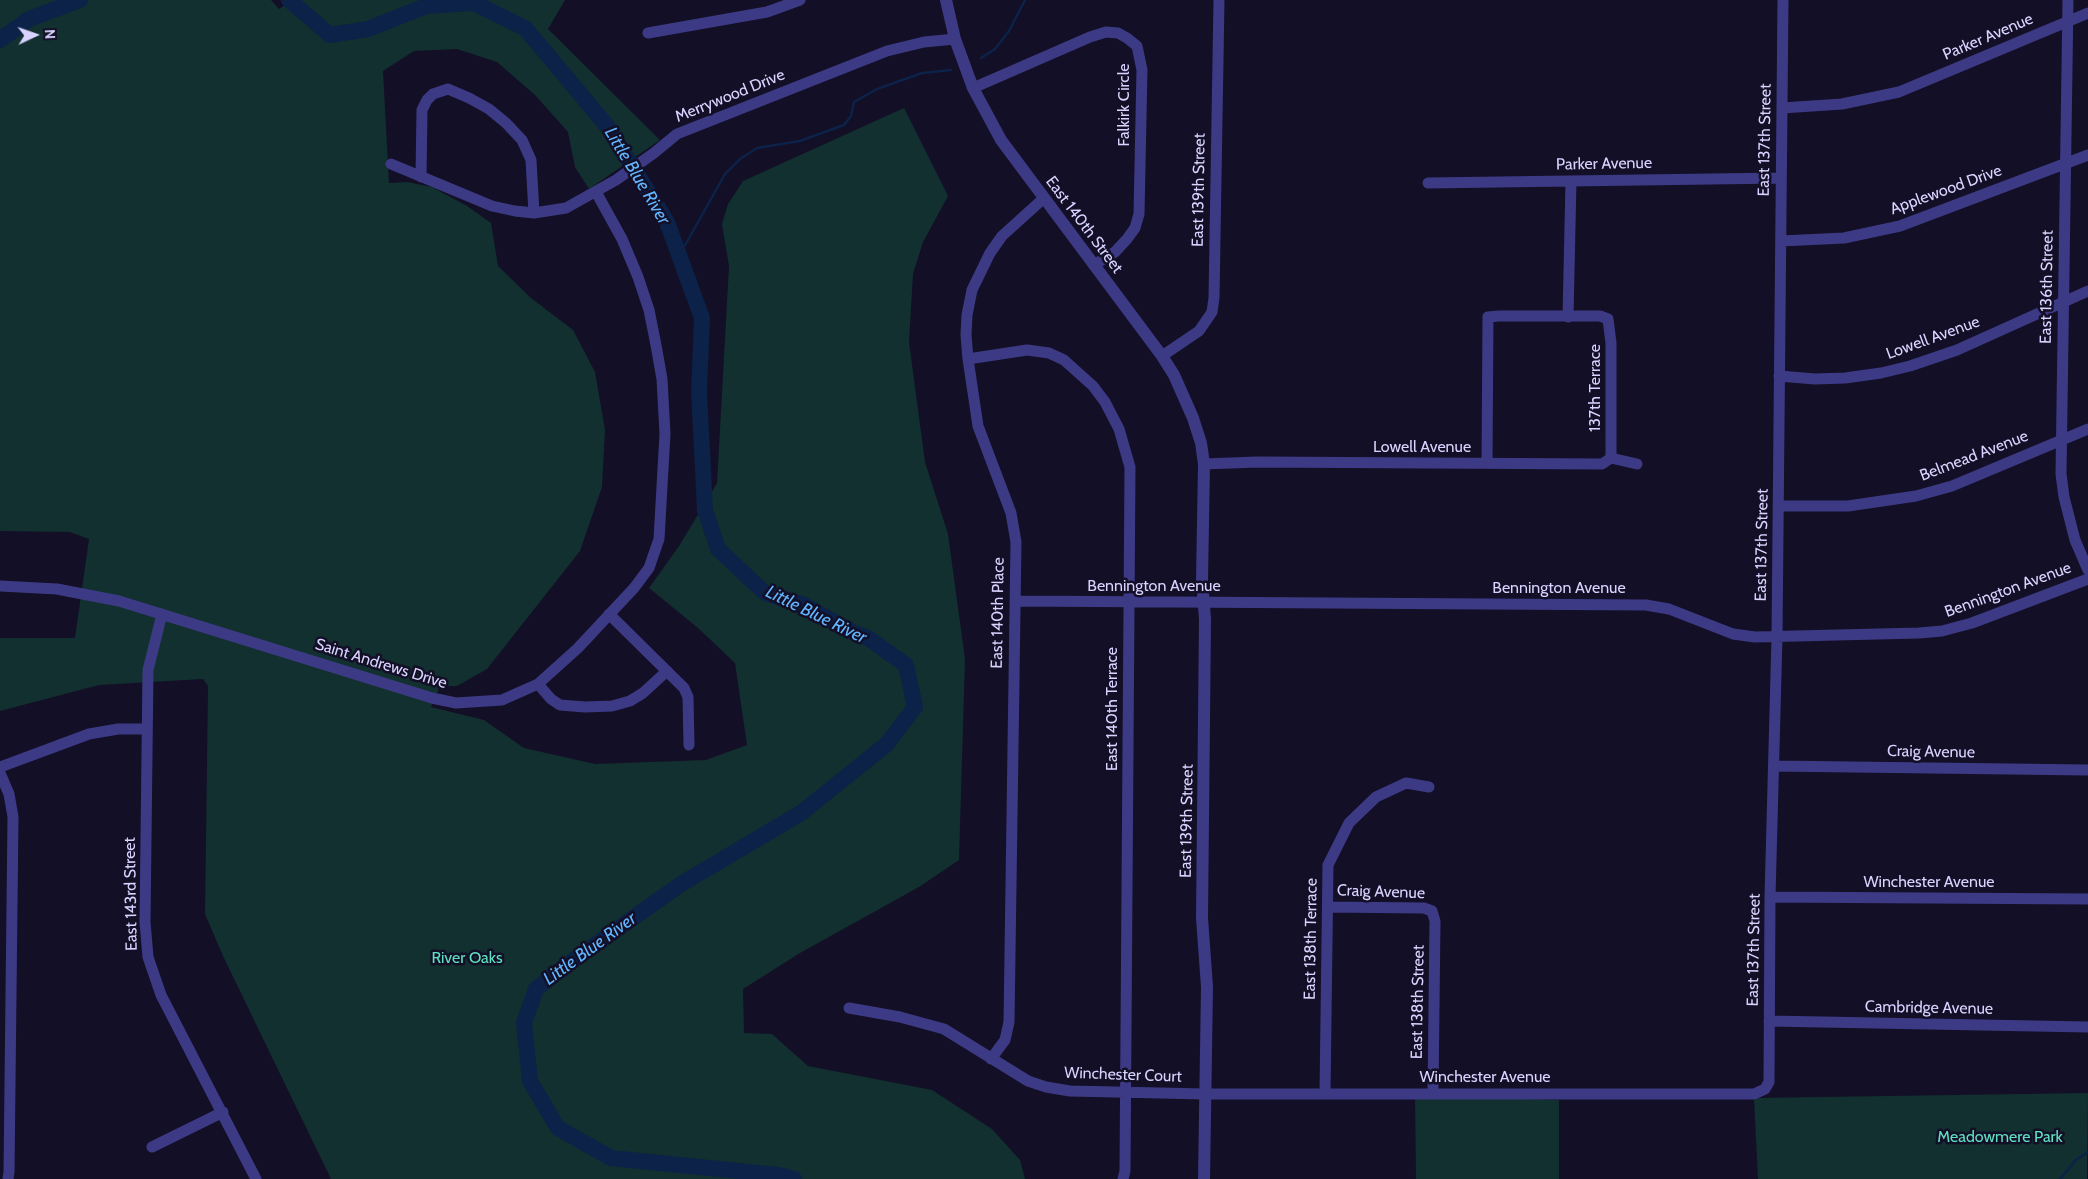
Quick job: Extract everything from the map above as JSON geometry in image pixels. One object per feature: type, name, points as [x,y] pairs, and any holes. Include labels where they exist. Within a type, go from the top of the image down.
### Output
[{"type":"street","points":[[648,33],[768,12],[800,0]]},
{"type":"street","name":"East 140th Street","points":[[946,0],[955,39],[973,88],[1000,140],[1162,356],[1174,375],[1193,418],[1201,443],[1204,464]]},
{"type":"street","name":"East 139th Street","points":[[1162,356],[1199,331],[1212,312],[1214,298],[1219,0]]},
{"type":"street","name":"East 137th Street","points":[[1765,1089],[1768,1082],[1770,897],[1777,637],[1783,0]]},
{"type":"street","name":"East 136th Street","points":[[2068,0],[2061,474],[2064,497],[2075,540],[2088,570]]},
{"type":"street","name":"Parker Avenue","points":[[1782,108],[1842,104],[1899,92],[2088,13]]},
{"type":"street","name":"Falkirk Circle","points":[[973,88],[1106,32],[1118,33],[1137,46],[1142,70],[1139,214],[1127,240],[1115,252],[1094,265]]},
{"type":"street","name":"Merrywood Drive","points":[[391,164],[492,206],[515,212],[566,208],[616,180],[677,134],[887,51],[924,42],[955,39]]},
{"type":"street","points":[[421,177],[422,110],[427,100],[433,94],[448,89],[489,109],[522,140],[531,160],[534,212]]},
{"type":"street","name":"Applewood Drive","points":[[1780,241],[1844,238],[1900,226],[2065,162],[2088,155]]},
{"type":"street","name":"Parker Avenue","points":[[1428,183],[1781,178]]},
{"type":"street","points":[[1487,463],[1488,317],[1568,317],[1571,181]]},
{"type":"street","name":"Saint Andrews Drive","points":[[0,586],[57,589],[92,595],[162,614],[416,694],[448,702],[502,700],[538,684],[578,648],[634,588],[649,568],[659,539],[665,434],[662,379],[649,310],[638,277],[622,239],[596,192]]},
{"type":"street","name":"East 140th Place","points":[[991,1059],[1004,1040],[1009,1022],[1015,601],[1014,527],[978,426],[968,359],[967,315],[972,290],[980,271],[1002,236],[1044,198]]},
{"type":"street","name":"Lowell Avenue","points":[[1779,376],[1845,378],[1881,373],[1910,366],[1957,350],[2088,291]]},
{"type":"street","name":"137th Terrace","points":[[1568,317],[1600,316],[1608,319],[1611,343],[1611,458]]},
{"type":"street","name":"East 140th Terrace","points":[[968,359],[1027,350],[1048,353],[1064,360],[1079,372],[1105,402],[1118,429],[1130,467],[1126,1093],[1125,1171],[1123,1179]]},
{"type":"street","name":"Belmead Avenue","points":[[1778,506],[1848,506],[1916,496],[1952,486],[2088,429]]},
{"type":"street","name":"Lowell Avenue","points":[[1204,464],[1257,462],[1602,464],[1611,458],[1637,464]]},
{"type":"street","name":"East 139th Street","points":[[1204,464],[1202,918],[1207,987],[1204,1179]]},
{"type":"street","name":"Bennington Avenue","points":[[1015,601],[1646,605],[1669,610],[1733,634],[1754,637],[1777,637],[1942,631],[1972,623],[2088,579]]},
{"type":"street","name":"East 143rd Street","points":[[162,614],[148,670],[145,922],[148,957],[161,995],[256,1179]]},
{"type":"street","points":[[609,614],[684,688],[688,697],[689,745]]},
{"type":"street","points":[[538,684],[551,699],[560,705],[585,707],[612,706],[630,701],[643,693],[667,671]]},
{"type":"street","points":[[0,767],[89,734],[118,729],[147,729]]},
{"type":"street","name":"Craig Avenue","points":[[1774,766],[2088,770]]},
{"type":"street","points":[[0,773],[9,794],[13,817],[5,953],[5,1043],[10,1172],[8,1179]]},
{"type":"street","name":"East 138th Terrace","points":[[1325,1093],[1328,865],[1348,822],[1376,797],[1406,783],[1429,787]]},
{"type":"street","name":"Winchester Avenue","points":[[1770,897],[2088,899]]},
{"type":"street","name":"Craig Avenue","points":[[1328,906],[1424,908],[1432,911]]},
{"type":"street","name":"East 138th Street","points":[[1432,911],[1435,921],[1433,1094]]},
{"type":"street","name":"Winchester Court","points":[[849,1008],[900,1016],[944,1029],[1028,1081],[1046,1088],[1070,1091],[1205,1094]]},
{"type":"street","name":"Cambridge Avenue","points":[[1769,1022],[2088,1027]]},
{"type":"street","name":"Winchester Avenue","points":[[1205,1094],[1754,1094],[1765,1089]]},
{"type":"street","points":[[152,1147],[223,1112]]},
{"type":"green space","name":"River Oaks","points":[[0,0],[271,0],[279,9],[292,0],[565,0],[548,29],[660,140],[589,189],[575,167],[568,132],[535,95],[497,62],[457,49],[414,51],[383,71],[389,183],[407,182],[432,187],[467,206],[491,223],[498,266],[531,298],[573,330],[595,372],[605,430],[602,487],[580,551],[487,669],[457,686],[440,686],[431,707],[484,720],[524,748],[595,764],[706,760],[747,745],[735,663],[698,628],[649,588],[679,546],[717,483],[729,266],[722,224],[728,204],[743,181],[904,108],[948,196],[923,242],[913,274],[909,342],[925,462],[948,534],[965,659],[959,860],[919,887],[800,953],[743,989],[744,1033],[772,1034],[808,1066],[932,1090],[992,1129],[1020,1160],[1025,1179],[331,1179],[223,956],[205,914],[208,686],[203,679],[99,685],[0,711],[0,638],[75,638],[89,539],[70,532],[0,531]]},
{"type":"green space","name":"Meadowmere Park","points":[[2088,1093],[2087,1179],[1758,1179],[1754,1098]]},
{"type":"green space","points":[[1415,1096],[1559,1100],[1559,1179],[1416,1179]]},
{"type":"waterway","name":"Little Blue River","points":[[0,40],[29,19],[80,0]]},
{"type":"waterway","name":"Little Blue River","points":[[289,0],[330,35],[368,29],[426,6],[474,3],[525,28],[607,126],[667,222],[702,318],[699,392],[705,510],[718,549],[765,593],[804,605],[852,632],[868,638],[906,665],[915,707],[887,744],[801,813],[681,884],[564,967],[536,989],[524,1023],[530,1081],[558,1128],[611,1158],[778,1175],[794,1179]]},
{"type":"waterway","points":[[981,58],[995,49],[1009,31],[1025,0]]},
{"type":"waterway","points":[[679,256],[725,174],[740,159],[757,148],[800,141],[844,125],[851,116],[854,102],[877,89],[922,73],[951,70]]},
{"type":"waterway","points":[[2060,1179],[2077,1159],[2088,1152]]}]
